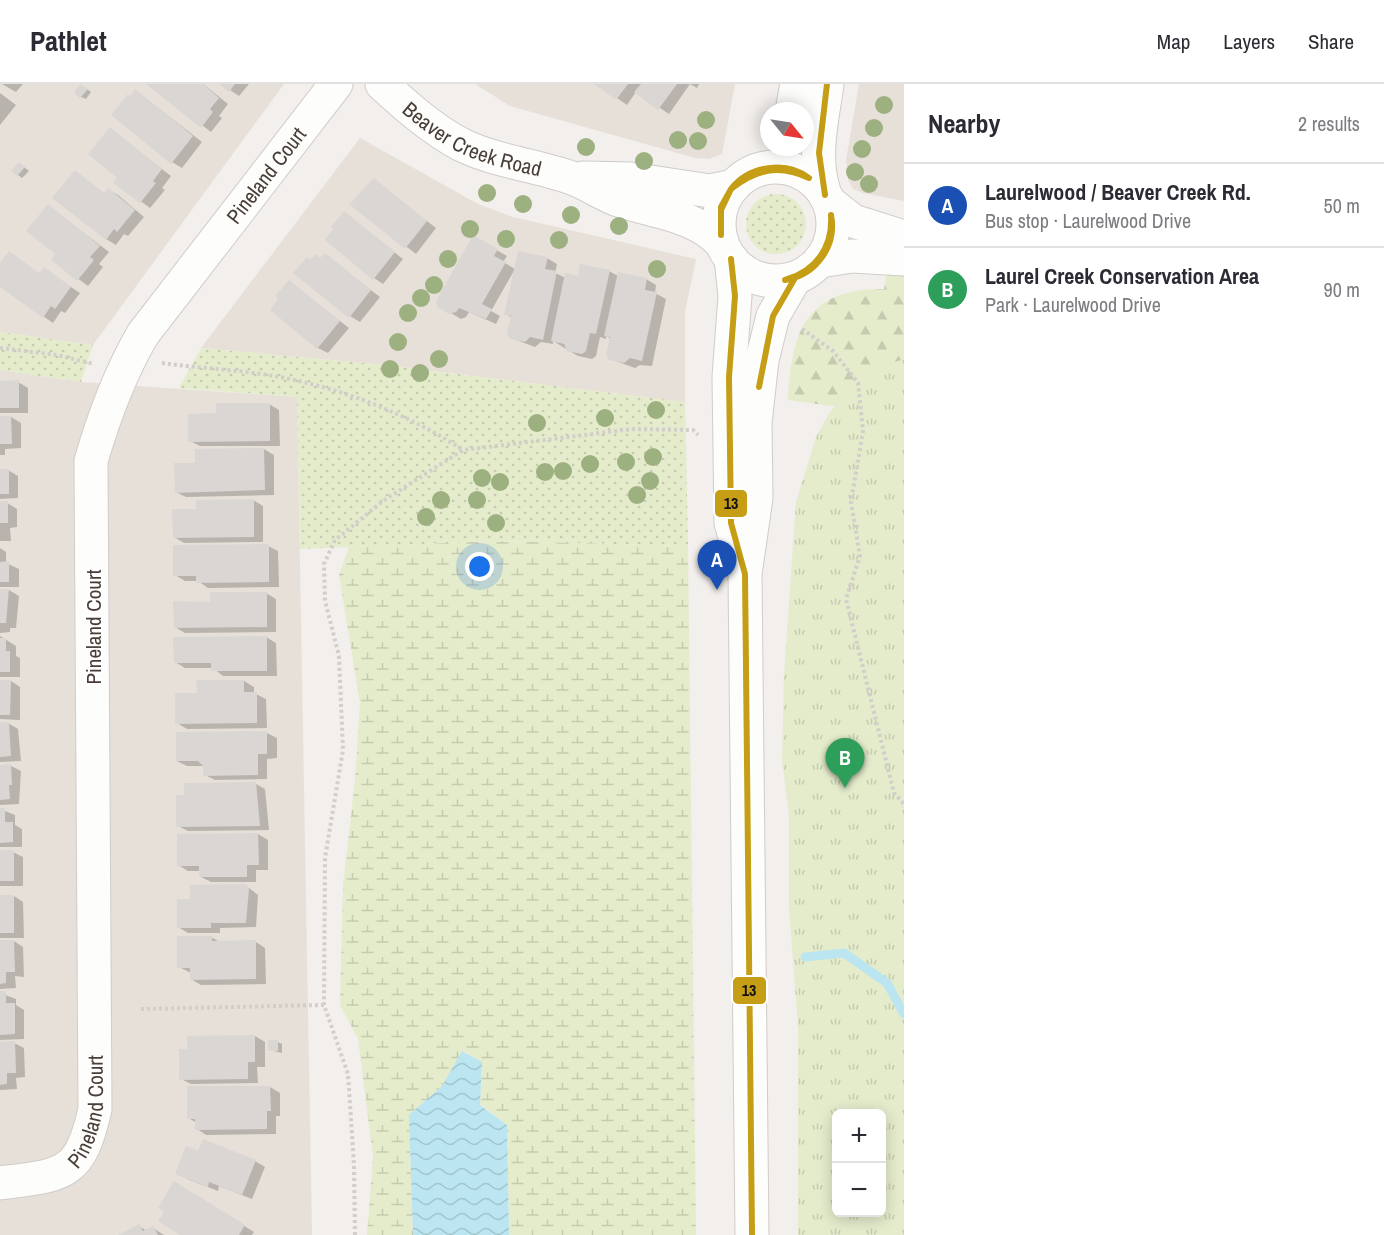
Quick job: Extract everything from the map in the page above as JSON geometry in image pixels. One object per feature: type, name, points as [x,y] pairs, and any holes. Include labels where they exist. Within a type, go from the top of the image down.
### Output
[{"type":"street","name":"Pineland Court","points":[[0,1183],[54,1176],[74,1163],[88,1140],[95,1109],[91,461],[105,412],[126,364],[143,334],[336,84]]},
{"type":"street","name":"Beaver Creek Road","points":[[382,84],[411,111],[462,145],[512,163],[572,178],[616,199],[696,224],[712,232],[727,252]]},
{"type":"street","points":[[794,102],[797,84]]},
{"type":"street","points":[[752,1235],[745,574],[756,498],[755,423],[762,360],[772,316],[833,233],[827,199],[818,174],[817,151],[827,84]]},
{"type":"street","points":[[745,574],[731,522],[729,377],[735,296],[720,214],[740,181],[766,156]]},
{"type":"street","points":[[740,181],[762,169],[780,167],[798,171],[813,181],[827,199],[853,221],[904,237]]},
{"type":"street","name":"Beaver Creek Road","points":[[572,178],[631,179],[710,191],[740,181]]},
{"type":"street","points":[[727,252],[744,272],[760,279],[778,281],[852,256],[904,259]]},
{"type":"path","points":[[796,325],[833,351],[858,384],[863,431],[851,502],[860,556],[846,599],[894,793],[904,804]]},
{"type":"path","points":[[0,348],[57,355],[98,366]]},
{"type":"path","points":[[159,363],[289,379],[366,400],[440,435],[463,450]]},
{"type":"path","points":[[355,1235],[354,1165],[348,1074],[324,1005],[325,858],[343,750],[339,656],[325,601],[324,564],[335,540],[383,501],[463,450],[633,429],[693,430]]},
{"type":"path","points":[[141,1009],[324,1005]]},
{"type":"shaded area","points":[[0,84],[284,84],[93,345],[0,332]]},
{"type":"shaded area","points":[[475,84],[735,84],[722,154],[709,159],[695,158],[510,106]]},
{"type":"shaded area","points":[[859,84],[904,84],[904,201],[863,193],[853,189],[848,180],[846,160]]},
{"type":"shaded area","points":[[360,138],[478,204],[513,217],[696,259],[685,312],[685,402],[374,364],[201,348]]},
{"type":"shaded area","points":[[0,370],[81,382],[297,397],[312,1235],[0,1235]]},
{"type":"green space","points":[[776,194],[797,203],[806,224],[797,245],[776,254],[755,245],[746,224],[755,203]]},
{"type":"green space","points":[[887,271],[904,272],[904,404],[831,406],[788,400],[794,353],[808,318],[820,305],[837,296],[858,291],[884,289]]},
{"type":"green space","points":[[0,332],[93,345],[81,382],[0,370]]},
{"type":"green space","points":[[201,348],[374,364],[685,402],[688,546],[495,541],[300,549],[297,397],[179,388]]},
{"type":"green space","points":[[904,359],[904,1235],[798,1235],[798,1027],[789,908],[789,815],[782,761],[784,675],[796,502],[816,437],[830,412],[866,372]]},
{"type":"green space","points":[[495,541],[688,546],[696,1235],[509,1235],[507,1125],[480,1104],[482,1062],[463,1051],[442,1086],[409,1115],[413,1235],[367,1235],[373,1157],[358,1039],[340,1005],[343,886],[355,780],[360,703],[339,575],[349,547]]},
{"type":"water","points":[[462,1051],[482,1062],[480,1105],[507,1125],[509,1235],[413,1235],[409,1115],[442,1086]]},
{"type":"building","points":[[80,84],[88,89],[80,98],[74,93]]},
{"type":"building","points":[[146,84],[203,84],[219,98],[210,109],[213,112],[201,128]]},
{"type":"building","points":[[219,84],[235,84],[229,92]]},
{"type":"building","points":[[594,84],[628,84],[616,100]]},
{"type":"building","points":[[641,84],[677,84],[658,110],[634,92]]},
{"type":"building","points":[[135,89],[193,136],[171,164],[111,115]]},
{"type":"building","points":[[110,127],[162,169],[153,181],[156,183],[140,203],[113,183],[117,178],[88,154]]},
{"type":"building","points":[[19,162],[25,167],[17,176],[11,171]]},
{"type":"building","points":[[75,170],[104,193],[108,188],[135,210],[117,232],[114,229],[106,240],[52,198]]},
{"type":"building","points":[[374,178],[427,221],[405,249],[349,204]]},
{"type":"building","points":[[48,204],[100,246],[90,257],[94,260],[77,281],[51,260],[55,254],[26,231]]},
{"type":"building","points":[[344,211],[395,252],[373,280],[325,240],[333,229],[331,227]]},
{"type":"building","points":[[473,235],[498,249],[494,256],[506,262],[482,304],[492,309],[486,319],[459,308],[456,312],[449,314],[437,307],[436,301]]},
{"type":"building","points":[[9,251],[39,273],[44,267],[71,287],[55,309],[51,306],[43,318],[0,287],[0,263]]},
{"type":"building","points":[[518,251],[548,257],[545,269],[557,271],[543,340],[530,337],[525,342],[510,339],[507,334],[511,316],[504,315]]},
{"type":"building","points":[[325,253],[371,290],[349,318],[293,273],[307,257],[310,260],[315,254],[320,258]]},
{"type":"building","points":[[580,264],[610,270],[596,334],[590,333],[586,351],[582,354],[567,351],[564,344],[551,341],[565,273],[578,276]]},
{"type":"building","points":[[618,272],[647,278],[645,290],[657,292],[642,361],[630,358],[624,363],[609,360],[606,355],[610,337],[604,336]]},
{"type":"building","points":[[289,280],[340,321],[317,349],[270,310],[278,299],[275,296]]},
{"type":"building","points":[[19,380],[19,408],[0,408],[0,381]]},
{"type":"building","points":[[216,403],[270,403],[270,441],[188,442],[188,414],[216,413]]},
{"type":"building","points":[[0,416],[11,416],[12,444],[0,444]]},
{"type":"building","points":[[264,448],[265,490],[175,493],[174,463],[195,463],[195,449]]},
{"type":"building","points":[[0,469],[9,469],[9,494],[0,494]]},
{"type":"building","points":[[254,499],[254,537],[173,538],[172,509],[196,509],[196,500]]},
{"type":"building","points":[[0,501],[8,501],[8,523],[0,523]]},
{"type":"building","points":[[269,544],[269,582],[196,583],[196,576],[173,576],[173,545]]},
{"type":"building","points":[[9,561],[9,582],[0,582],[0,562]]},
{"type":"building","points":[[0,589],[9,589],[6,623],[0,623]]},
{"type":"building","points":[[210,592],[267,592],[267,627],[174,628],[173,601],[210,602]]},
{"type":"building","points":[[267,636],[267,671],[211,671],[211,663],[174,663],[173,637]]},
{"type":"building","points":[[0,638],[6,638],[6,651],[10,651],[10,672],[0,672]]},
{"type":"building","points":[[0,680],[11,680],[10,715],[0,715]]},
{"type":"building","points":[[196,680],[244,680],[244,692],[257,692],[257,723],[175,724],[175,693],[197,693]]},
{"type":"building","points":[[0,722],[9,722],[11,756],[0,757]]},
{"type":"building","points":[[267,731],[267,754],[258,754],[258,775],[203,776],[203,766],[198,761],[176,761],[176,732]]},
{"type":"building","points":[[11,764],[10,799],[0,800],[0,765]]},
{"type":"building","points":[[256,782],[260,826],[176,827],[176,795],[184,795],[184,783]]},
{"type":"building","points":[[0,808],[5,808],[5,822],[13,822],[13,842],[0,843]]},
{"type":"building","points":[[258,833],[259,865],[247,865],[247,877],[199,877],[199,866],[177,866],[177,834]]},
{"type":"building","points":[[0,850],[14,850],[14,881],[0,881]]},
{"type":"building","points":[[246,884],[249,889],[246,923],[211,923],[211,928],[177,928],[177,899],[190,899],[190,885]]},
{"type":"building","points":[[0,895],[14,895],[14,933],[0,933]]},
{"type":"building","points":[[177,936],[212,936],[212,941],[256,940],[256,979],[190,980],[190,968],[177,968]]},
{"type":"building","points":[[0,940],[14,940],[15,972],[6,972],[6,983],[0,984]]},
{"type":"building","points":[[0,991],[6,991],[6,1003],[15,1003],[15,1034],[0,1035]]},
{"type":"building","points":[[255,1035],[255,1062],[248,1062],[248,1079],[179,1080],[179,1049],[187,1049],[187,1036]]},
{"type":"building","points":[[268,1040],[278,1040],[278,1051],[268,1051]]},
{"type":"building","points":[[15,1041],[16,1073],[7,1073],[7,1084],[0,1085],[0,1042]]},
{"type":"building","points":[[187,1086],[270,1086],[271,1111],[267,1111],[267,1129],[195,1130],[195,1119],[187,1119]]},
{"type":"building","points":[[203,1139],[256,1160],[242,1195],[209,1182],[208,1187],[175,1174],[186,1146],[198,1151]]},
{"type":"building","points":[[174,1181],[245,1225],[239,1235],[180,1235],[158,1221],[164,1212],[158,1208]]},
{"type":"building","points":[[139,1224],[143,1231],[153,1226],[158,1235],[118,1235]]},
{"type":"waterway","points":[[805,957],[844,953],[887,983],[904,1014]]},
{"type":"transit line","name":"13","points":[[825,195],[819,153],[827,84]]},
{"type":"transit line","name":"13","points":[[731,189],[748,175],[768,168],[790,169],[809,178]]},
{"type":"transit line","name":"13","points":[[731,189],[750,177],[768,171],[788,171],[809,178]]},
{"type":"transit line","name":"13","points":[[721,235],[721,207],[731,189]]},
{"type":"transit line","name":"13","points":[[721,235],[721,210],[731,189]]},
{"type":"transit line","name":"13","points":[[785,280],[806,271],[820,256],[829,237],[831,215]]},
{"type":"transit line","name":"13","points":[[785,280],[807,272],[822,257],[831,237],[831,215]]},
{"type":"transit line","name":"13","points":[[731,259],[735,296],[729,377],[731,523],[745,574],[752,1235]]},
{"type":"transit line","name":"13","points":[[759,387],[773,316],[795,278]]},
{"type":"place","name":"Laurelwood / Beaver Creek Rd.","points":[[717,590]]},
{"type":"place","name":"Laurel Creek Conservation Area","points":[[845,788]]}]
